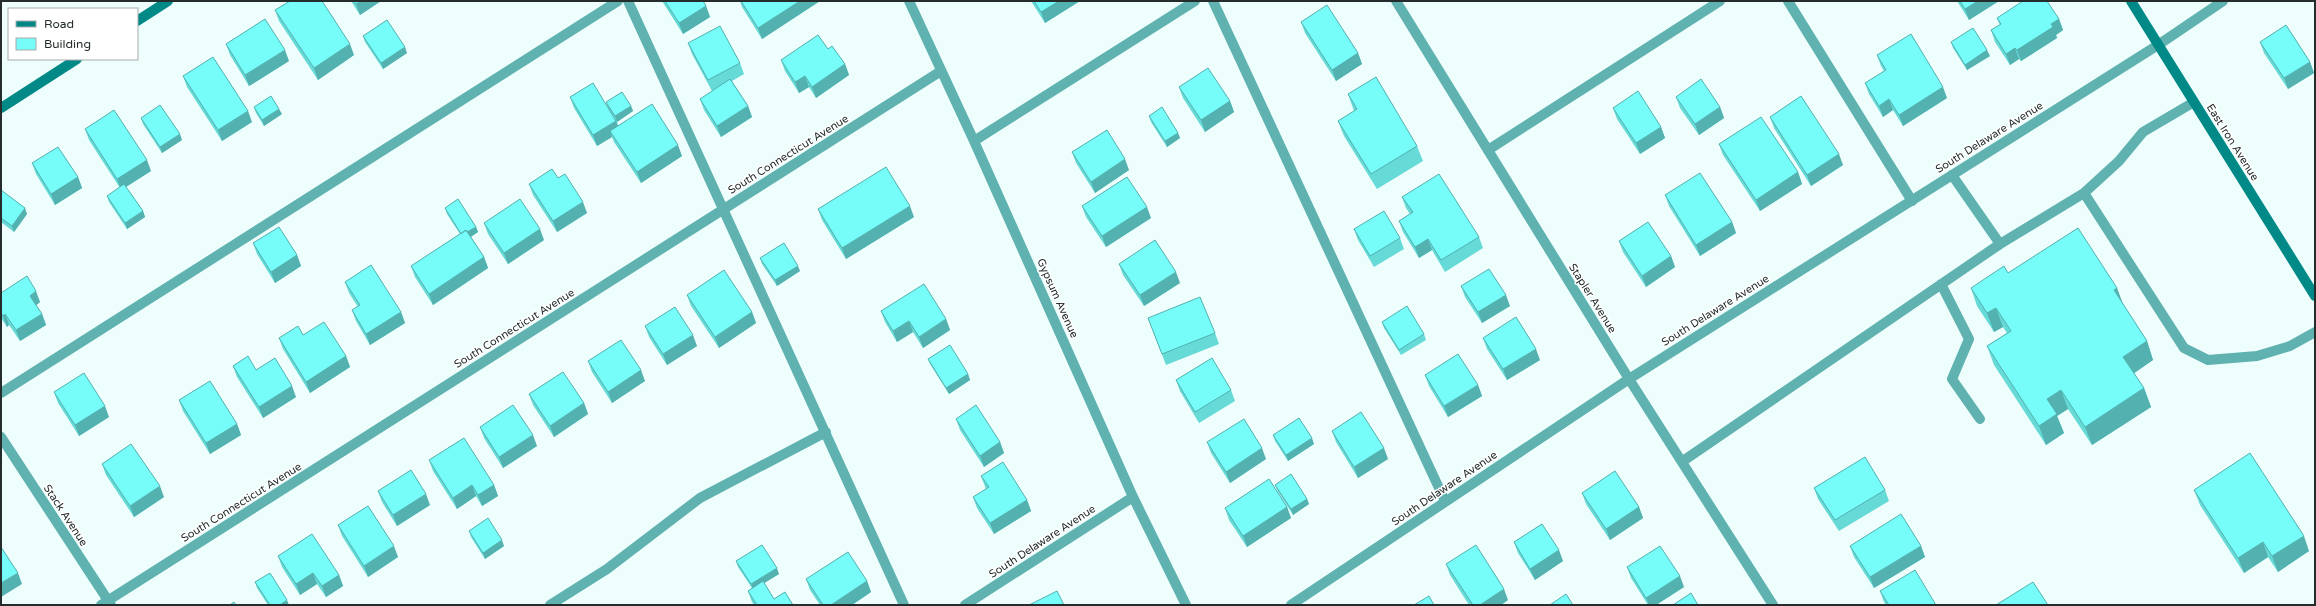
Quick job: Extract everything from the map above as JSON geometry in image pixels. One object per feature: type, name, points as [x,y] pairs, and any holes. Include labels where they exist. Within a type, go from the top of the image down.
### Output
[{"type":"street","points":[[138,20],[168,1]]},
{"type":"street","points":[[1,392],[618,1]]},
{"type":"street","points":[[628,1],[725,208],[904,605]]},
{"type":"street","name":"Gypsum Avenue","points":[[909,1],[940,71],[974,141],[1133,497],[1186,605]]},
{"type":"street","points":[[974,141],[1195,1]]},
{"type":"street","points":[[1213,1],[1446,501]]},
{"type":"street","name":"Stapler Avenue","points":[[1396,1],[1629,379],[1683,461],[1773,605]]},
{"type":"street","points":[[1488,150],[1720,1]]},
{"type":"street","points":[[1788,1],[1912,201]]},
{"type":"street","name":"East Iron Avenue","points":[[2131,1],[2315,296]]},
{"type":"street","name":"South Delaware Avenue","points":[[1291,605],[1629,379],[2158,45],[2223,1]]},
{"type":"street","points":[[1,108],[75,60]]},
{"type":"street","name":"South Connecticut Avenue","points":[[106,604],[940,71]]},
{"type":"street","points":[[1683,461],[2000,244],[2084,193],[2119,161],[2143,132],[2194,102]]},
{"type":"street","points":[[1952,175],[2000,244]]},
{"type":"street","points":[[2084,193],[2184,348],[2208,360],[2257,356],[2290,346],[2315,332]]},
{"type":"street","points":[[1942,284],[1969,339],[1952,379],[1980,419]]},
{"type":"street","points":[[550,605],[607,569],[700,498],[826,432]]},
{"type":"street","name":"Stack Avenue","points":[[1,437],[106,604]]},
{"type":"street","name":"South Delaware Avenue","points":[[965,605],[1133,497]]},
{"type":"building","points":[[290,1],[322,1],[350,44],[314,68],[275,10]]},
{"type":"building","points":[[354,1],[361,1],[356,4]]},
{"type":"building","points":[[665,1],[703,1],[706,6],[679,23]]},
{"type":"building","points":[[741,1],[800,1],[758,28]]},
{"type":"building","points":[[1034,1],[1059,1],[1041,12]]},
{"type":"building","points":[[1960,1],[1978,1],[1965,9]]},
{"type":"building","points":[[2023,1],[2047,1],[2059,19],[2051,24],[2053,27],[2017,50],[2015,48],[2006,54],[1991,30],[2001,24],[1997,18]]},
{"type":"building","points":[[1327,5],[1358,53],[1332,70],[1301,22]]},
{"type":"building","points":[[265,19],[285,50],[245,75],[226,44]]},
{"type":"building","points":[[387,20],[405,47],[381,63],[363,36]]},
{"type":"building","points":[[2286,25],[2310,62],[2284,78],[2260,42]]},
{"type":"building","points":[[720,26],[740,63],[708,80],[688,43]]},
{"type":"building","points":[[1973,28],[1987,50],[1965,65],[1951,42]]},
{"type":"building","points":[[1911,34],[1943,87],[1899,115],[1889,99],[1879,106],[1865,83],[1886,70],[1877,55]]},
{"type":"building","points":[[818,35],[828,49],[832,46],[845,64],[812,87],[805,76],[795,82],[781,60]]},
{"type":"building","points":[[213,57],[248,111],[218,130],[183,76]]},
{"type":"building","points":[[1208,68],[1230,101],[1201,120],[1179,87]]},
{"type":"building","points":[[1376,77],[1417,146],[1371,174],[1338,121],[1357,109],[1348,94]]},
{"type":"building","points":[[730,79],[748,106],[717,126],[700,99]]},
{"type":"building","points":[[1701,79],[1720,107],[1695,124],[1676,97]]},
{"type":"building","points":[[593,83],[616,121],[593,135],[570,97]]},
{"type":"building","points":[[1638,91],[1661,127],[1636,143],[1613,108]]},
{"type":"building","points":[[622,92],[631,106],[615,116],[606,102]]},
{"type":"building","points":[[271,96],[279,109],[262,120],[254,107]]},
{"type":"building","points":[[1801,96],[1839,154],[1807,175],[1770,117]]},
{"type":"building","points":[[652,104],[678,145],[637,172],[610,131]]},
{"type":"building","points":[[160,105],[180,134],[160,147],[141,118]]},
{"type":"building","points":[[1162,107],[1178,133],[1165,141],[1149,116]]},
{"type":"building","points":[[114,110],[147,160],[117,179],[85,129]]},
{"type":"building","points":[[1761,117],[1798,172],[1756,200],[1719,144]]},
{"type":"building","points":[[1107,130],[1125,159],[1091,182],[1072,152]]},
{"type":"building","points":[[58,147],[78,177],[51,194],[32,163]]},
{"type":"building","points":[[886,167],[910,206],[842,248],[818,209]]},
{"type":"building","points":[[552,169],[558,178],[565,174],[583,202],[553,221],[529,184]]},
{"type":"building","points":[[1700,173],[1732,222],[1696,245],[1665,195]]},
{"type":"building","points":[[1439,174],[1479,237],[1441,260],[1428,239],[1415,247],[1399,221],[1413,212],[1402,197]]},
{"type":"building","points":[[1127,177],[1147,207],[1102,236],[1082,206]]},
{"type":"building","points":[[124,184],[143,211],[125,223],[107,196]]},
{"type":"building","points":[[1,190],[25,208],[12,226],[1,218]]},
{"type":"building","points":[[458,199],[476,227],[467,232],[466,230],[461,234],[445,208]]},
{"type":"building","points":[[520,199],[540,229],[504,253],[484,223]]},
{"type":"building","points":[[1384,211],[1400,238],[1370,256],[1354,229]]},
{"type":"building","points":[[1648,222],[1671,256],[1642,276],[1619,241]]},
{"type":"building","points":[[279,227],[297,255],[271,272],[253,243]]},
{"type":"building","points":[[2078,228],[2117,288],[2114,290],[2147,341],[2123,357],[2144,388],[2085,427],[2061,390],[2047,399],[2057,414],[2039,426],[1987,346],[2011,331],[1996,308],[1987,313],[1971,288],[2004,266],[2008,273]]},
{"type":"building","points":[[466,230],[484,257],[429,294],[411,266]]},
{"type":"building","points":[[1155,240],[1176,272],[1140,295],[1119,264]]},
{"type":"building","points":[[784,243],[798,266],[775,280],[760,258]]},
{"type":"building","points":[[371,265],[401,312],[366,334],[352,310],[360,305],[345,282]]},
{"type":"building","points":[[1489,269],[1506,295],[1478,312],[1461,286]]},
{"type":"building","points":[[724,270],[752,312],[715,337],[687,295]]},
{"type":"building","points":[[27,276],[36,291],[30,296],[42,314],[16,330],[5,314],[3,316],[1,313],[1,293]]},
{"type":"building","points":[[924,284],[946,319],[919,337],[909,321],[893,331],[881,311]]},
{"type":"building","points":[[1200,297],[1215,333],[1162,354],[1148,318]]},
{"type":"building","points":[[1407,306],[1424,334],[1399,350],[1382,322]]},
{"type":"building","points":[[675,307],[693,335],[663,354],[645,326]]},
{"type":"building","points":[[1516,317],[1536,349],[1503,369],[1483,338]]},
{"type":"building","points":[[324,322],[346,356],[306,382],[279,338],[298,326],[303,335]]},
{"type":"building","points":[[621,340],[641,370],[608,392],[588,361]]},
{"type":"building","points":[[950,345],[968,374],[946,388],[928,359]]},
{"type":"building","points":[[1458,354],[1478,385],[1444,406],[1425,375]]},
{"type":"building","points":[[248,356],[256,370],[275,358],[292,386],[259,407],[233,366]]},
{"type":"building","points":[[1212,358],[1231,390],[1195,412],[1176,380]]},
{"type":"building","points":[[563,372],[584,403],[550,426],[529,394]]},
{"type":"building","points":[[84,373],[105,406],[75,425],[54,392]]},
{"type":"building","points":[[210,381],[237,424],[206,443],[179,400]]},
{"type":"building","points":[[513,405],[533,435],[499,457],[480,427]]},
{"type":"building","points":[[976,405],[1000,442],[980,456],[956,419]]},
{"type":"building","points":[[1361,412],[1384,448],[1354,467],[1332,431]]},
{"type":"building","points":[[1299,418],[1312,438],[1286,455],[1273,435]]},
{"type":"building","points":[[1244,419],[1262,448],[1226,472],[1207,442]]},
{"type":"building","points":[[464,438],[494,485],[478,495],[472,485],[453,498],[429,460]]},
{"type":"building","points":[[131,444],[160,486],[130,506],[102,464]]},
{"type":"building","points":[[2250,453],[2304,536],[2272,556],[2263,542],[2238,558],[2194,490]]},
{"type":"building","points":[[1865,457],[1885,490],[1835,520],[1814,488]]},
{"type":"building","points":[[1003,462],[1027,500],[990,523],[973,497],[989,487],[981,476]]},
{"type":"building","points":[[411,470],[426,494],[393,515],[378,491]]},
{"type":"building","points":[[1615,471],[1639,507],[1606,529],[1582,493]]},
{"type":"building","points":[[1291,474],[1307,499],[1291,509],[1275,485]]},
{"type":"building","points":[[1269,479],[1287,507],[1243,536],[1225,508]]},
{"type":"building","points":[[368,506],[394,546],[364,566],[338,525]]},
{"type":"building","points":[[1901,514],[1921,546],[1870,577],[1850,546]]},
{"type":"building","points":[[488,518],[502,540],[483,553],[469,531]]},
{"type":"building","points":[[1542,524],[1559,550],[1530,569],[1514,542]]},
{"type":"building","points":[[312,534],[339,575],[322,586],[313,573],[296,584],[278,556]]},
{"type":"building","points":[[762,545],[777,568],[751,584],[736,561]]},
{"type":"building","points":[[1476,545],[1504,589],[1480,605],[1473,605],[1446,564]]},
{"type":"building","points":[[1660,546],[1680,576],[1646,598],[1627,567]]},
{"type":"building","points":[[1,547],[18,573],[1,583]]},
{"type":"building","points":[[848,552],[867,581],[831,605],[823,605],[806,579]]},
{"type":"building","points":[[1915,570],[1936,605],[1889,605],[1880,591]]},
{"type":"building","points":[[270,573],[287,600],[280,605],[270,605],[255,582]]},
{"type":"building","points":[[763,581],[774,599],[785,592],[793,605],[757,605],[748,591]]},
{"type":"building","points":[[2033,582],[2048,605],[1996,605]]},
{"type":"building","points":[[1057,591],[1064,605],[1029,605]]},
{"type":"building","points":[[1691,593],[1698,605],[1673,605]]},
{"type":"building","points":[[1566,594],[1573,605],[1550,605]]},
{"type":"building","points":[[1429,596],[1434,605],[1414,605]]}]
